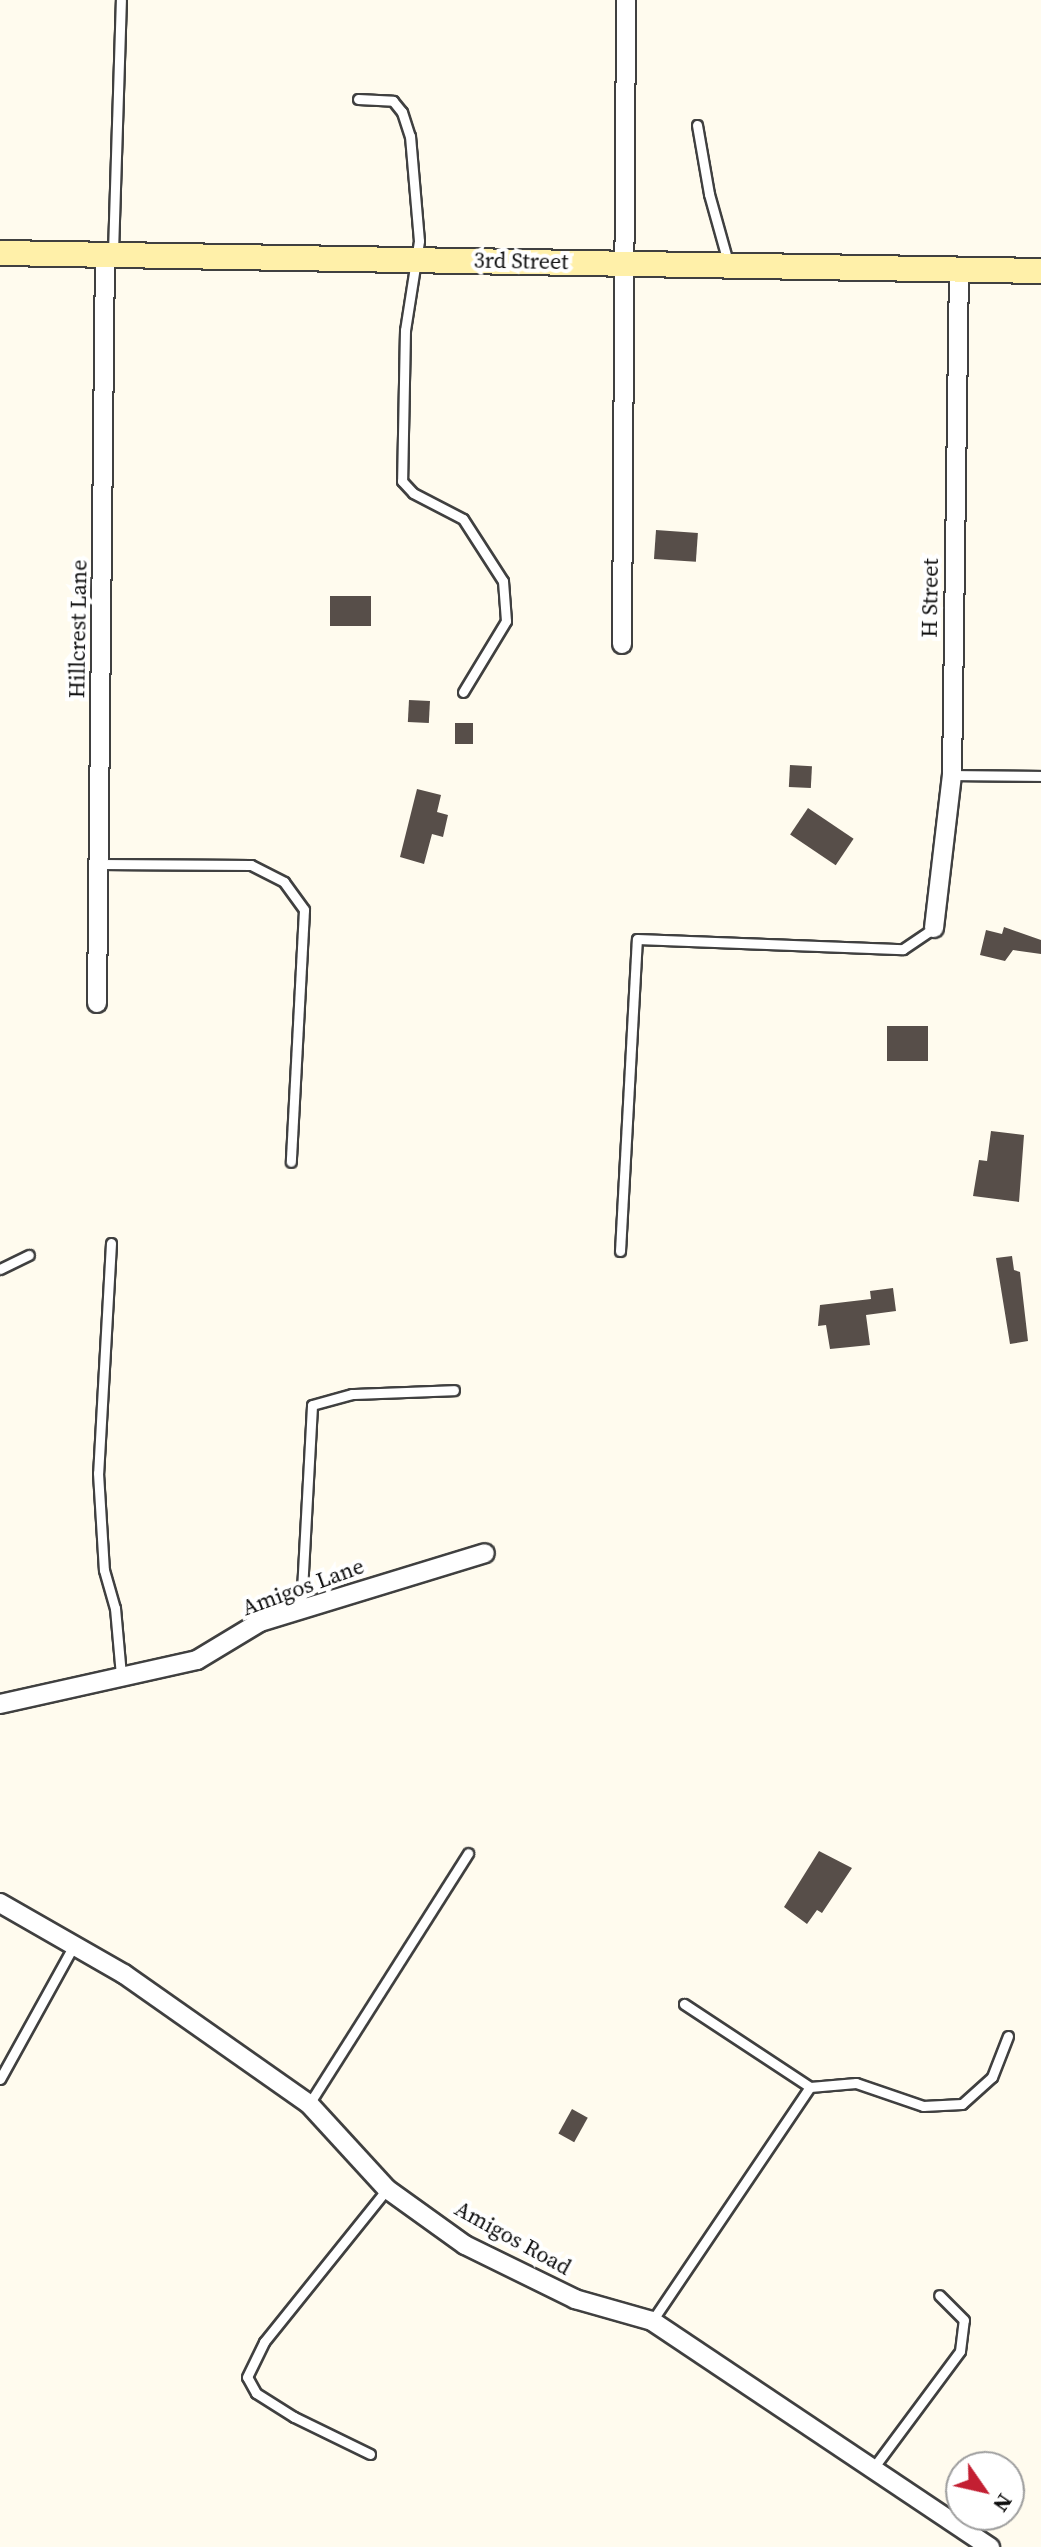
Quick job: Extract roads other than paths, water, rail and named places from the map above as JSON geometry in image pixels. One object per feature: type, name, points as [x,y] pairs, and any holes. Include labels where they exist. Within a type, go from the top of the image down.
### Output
[{"type":"main road","name":"3rd Street","points":[[0,253],[1041,271]]},
{"type":"street","points":[[622,644],[627,263],[626,0]]},
{"type":"street","name":"Hillcrest Lane","points":[[97,1003],[109,255]]},
{"type":"street","name":"H Street","points":[[934,928],[952,775],[959,269]]},
{"type":"street","name":"Amigos Lane","points":[[0,1704],[197,1660],[260,1622],[485,1553]]},
{"type":"street","name":"Amigos Road","points":[[0,1903],[74,1945],[309,2104],[387,2189],[484,2255],[575,2299],[652,2321],[871,2471],[990,2547]]},
{"type":"lane","points":[[109,255],[121,0]]},
{"type":"lane","points":[[358,99],[393,101],[402,112],[410,136],[419,241],[413,260],[405,330],[402,481],[413,493],[463,519],[503,581],[506,621],[463,692]]},
{"type":"lane","points":[[697,125],[709,194],[729,265]]},
{"type":"lane","points":[[952,775],[1041,776]]},
{"type":"lane","points":[[100,864],[251,865],[284,882],[304,910],[291,1162]]},
{"type":"lane","points":[[620,1251],[637,939],[903,949],[934,928]]},
{"type":"lane","points":[[111,1243],[98,1473],[104,1570],[115,1608],[121,1675]]},
{"type":"lane","points":[[0,1269],[29,1255]]},
{"type":"lane","points":[[301,1609],[312,1405],[352,1394],[454,1390]]},
{"type":"lane","points":[[309,2104],[468,1853]]},
{"type":"lane","points":[[0,2079],[74,1945]]},
{"type":"lane","points":[[684,2004],[810,2087],[856,2083],[923,2106],[962,2104],[992,2077],[1008,2036]]},
{"type":"lane","points":[[652,2321],[810,2087]]},
{"type":"lane","points":[[370,2454],[294,2417],[256,2393],[247,2377],[264,2342],[387,2189]]},
{"type":"lane","points":[[871,2471],[960,2351],[964,2320],[939,2295]]}]
